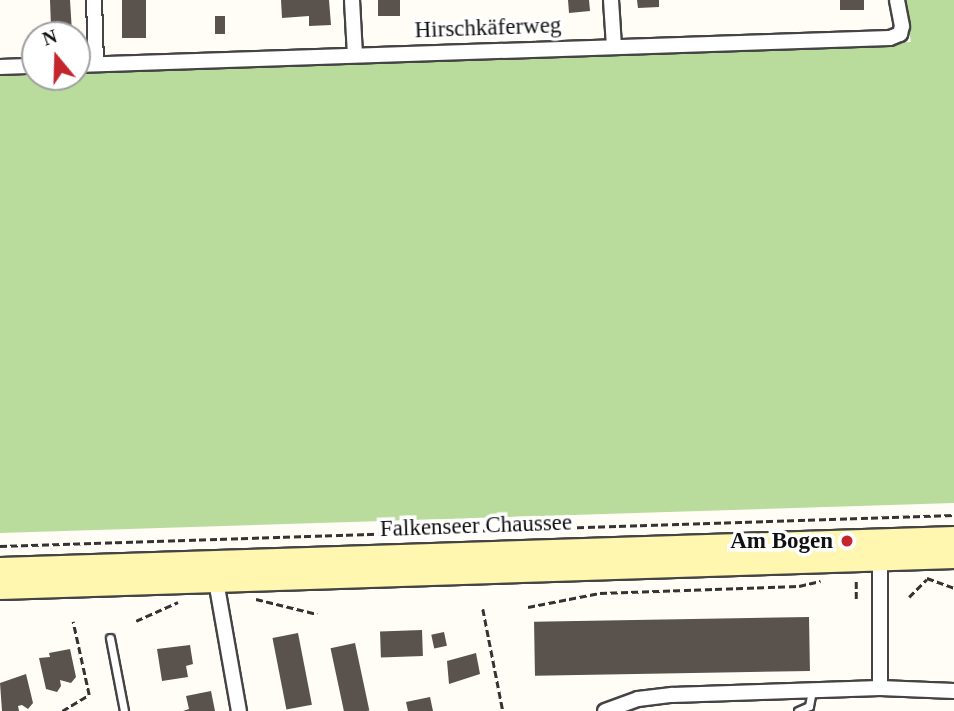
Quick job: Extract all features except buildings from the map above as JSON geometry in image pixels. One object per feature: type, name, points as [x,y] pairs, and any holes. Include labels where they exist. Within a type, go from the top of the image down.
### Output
[{"type":"main road","name":"Falkenseer Chaussee","points":[[879,550],[954,537]]},
{"type":"main road","name":"Falkenseer Chaussee","points":[[0,568],[215,571],[879,550],[954,557]]},
{"type":"main road","name":"Falkenseer Chaussee","points":[[0,588],[215,571]]},
{"type":"street","points":[[94,0],[96,64]]},
{"type":"street","points":[[352,0],[355,55]]},
{"type":"street","points":[[611,0],[614,47]]},
{"type":"street","name":"Hirschkäferweg","points":[[91,64],[890,38],[900,34],[902,26],[897,0]]},
{"type":"street","points":[[0,67],[21,66]]},
{"type":"street","points":[[879,550],[880,688]]},
{"type":"street","points":[[215,571],[239,711]]},
{"type":"street","points":[[605,711],[638,699],[673,695],[880,688],[954,691]]},
{"type":"lane","points":[[110,638],[124,711]]},
{"type":"lane","points":[[798,711],[809,706],[812,691]]},
{"type":"path","points":[[0,546],[954,515]]},
{"type":"path","points":[[909,597],[934,571]]},
{"type":"path","points":[[855,574],[856,599]]},
{"type":"path","points":[[919,575],[954,587]]},
{"type":"path","points":[[528,607],[600,593],[799,586],[826,580]]},
{"type":"path","points":[[255,599],[317,614]]},
{"type":"path","points":[[136,621],[181,601]]},
{"type":"path","points":[[483,609],[503,711]]},
{"type":"path","points":[[62,711],[89,695],[72,622]]},
{"type":"green space","points":[[903,0],[954,0],[954,503],[0,533],[0,75],[21,76],[21,91],[91,91],[91,71],[911,42]]},
{"type":"place","name":"Am Bogen","points":[[847,541]]}]
